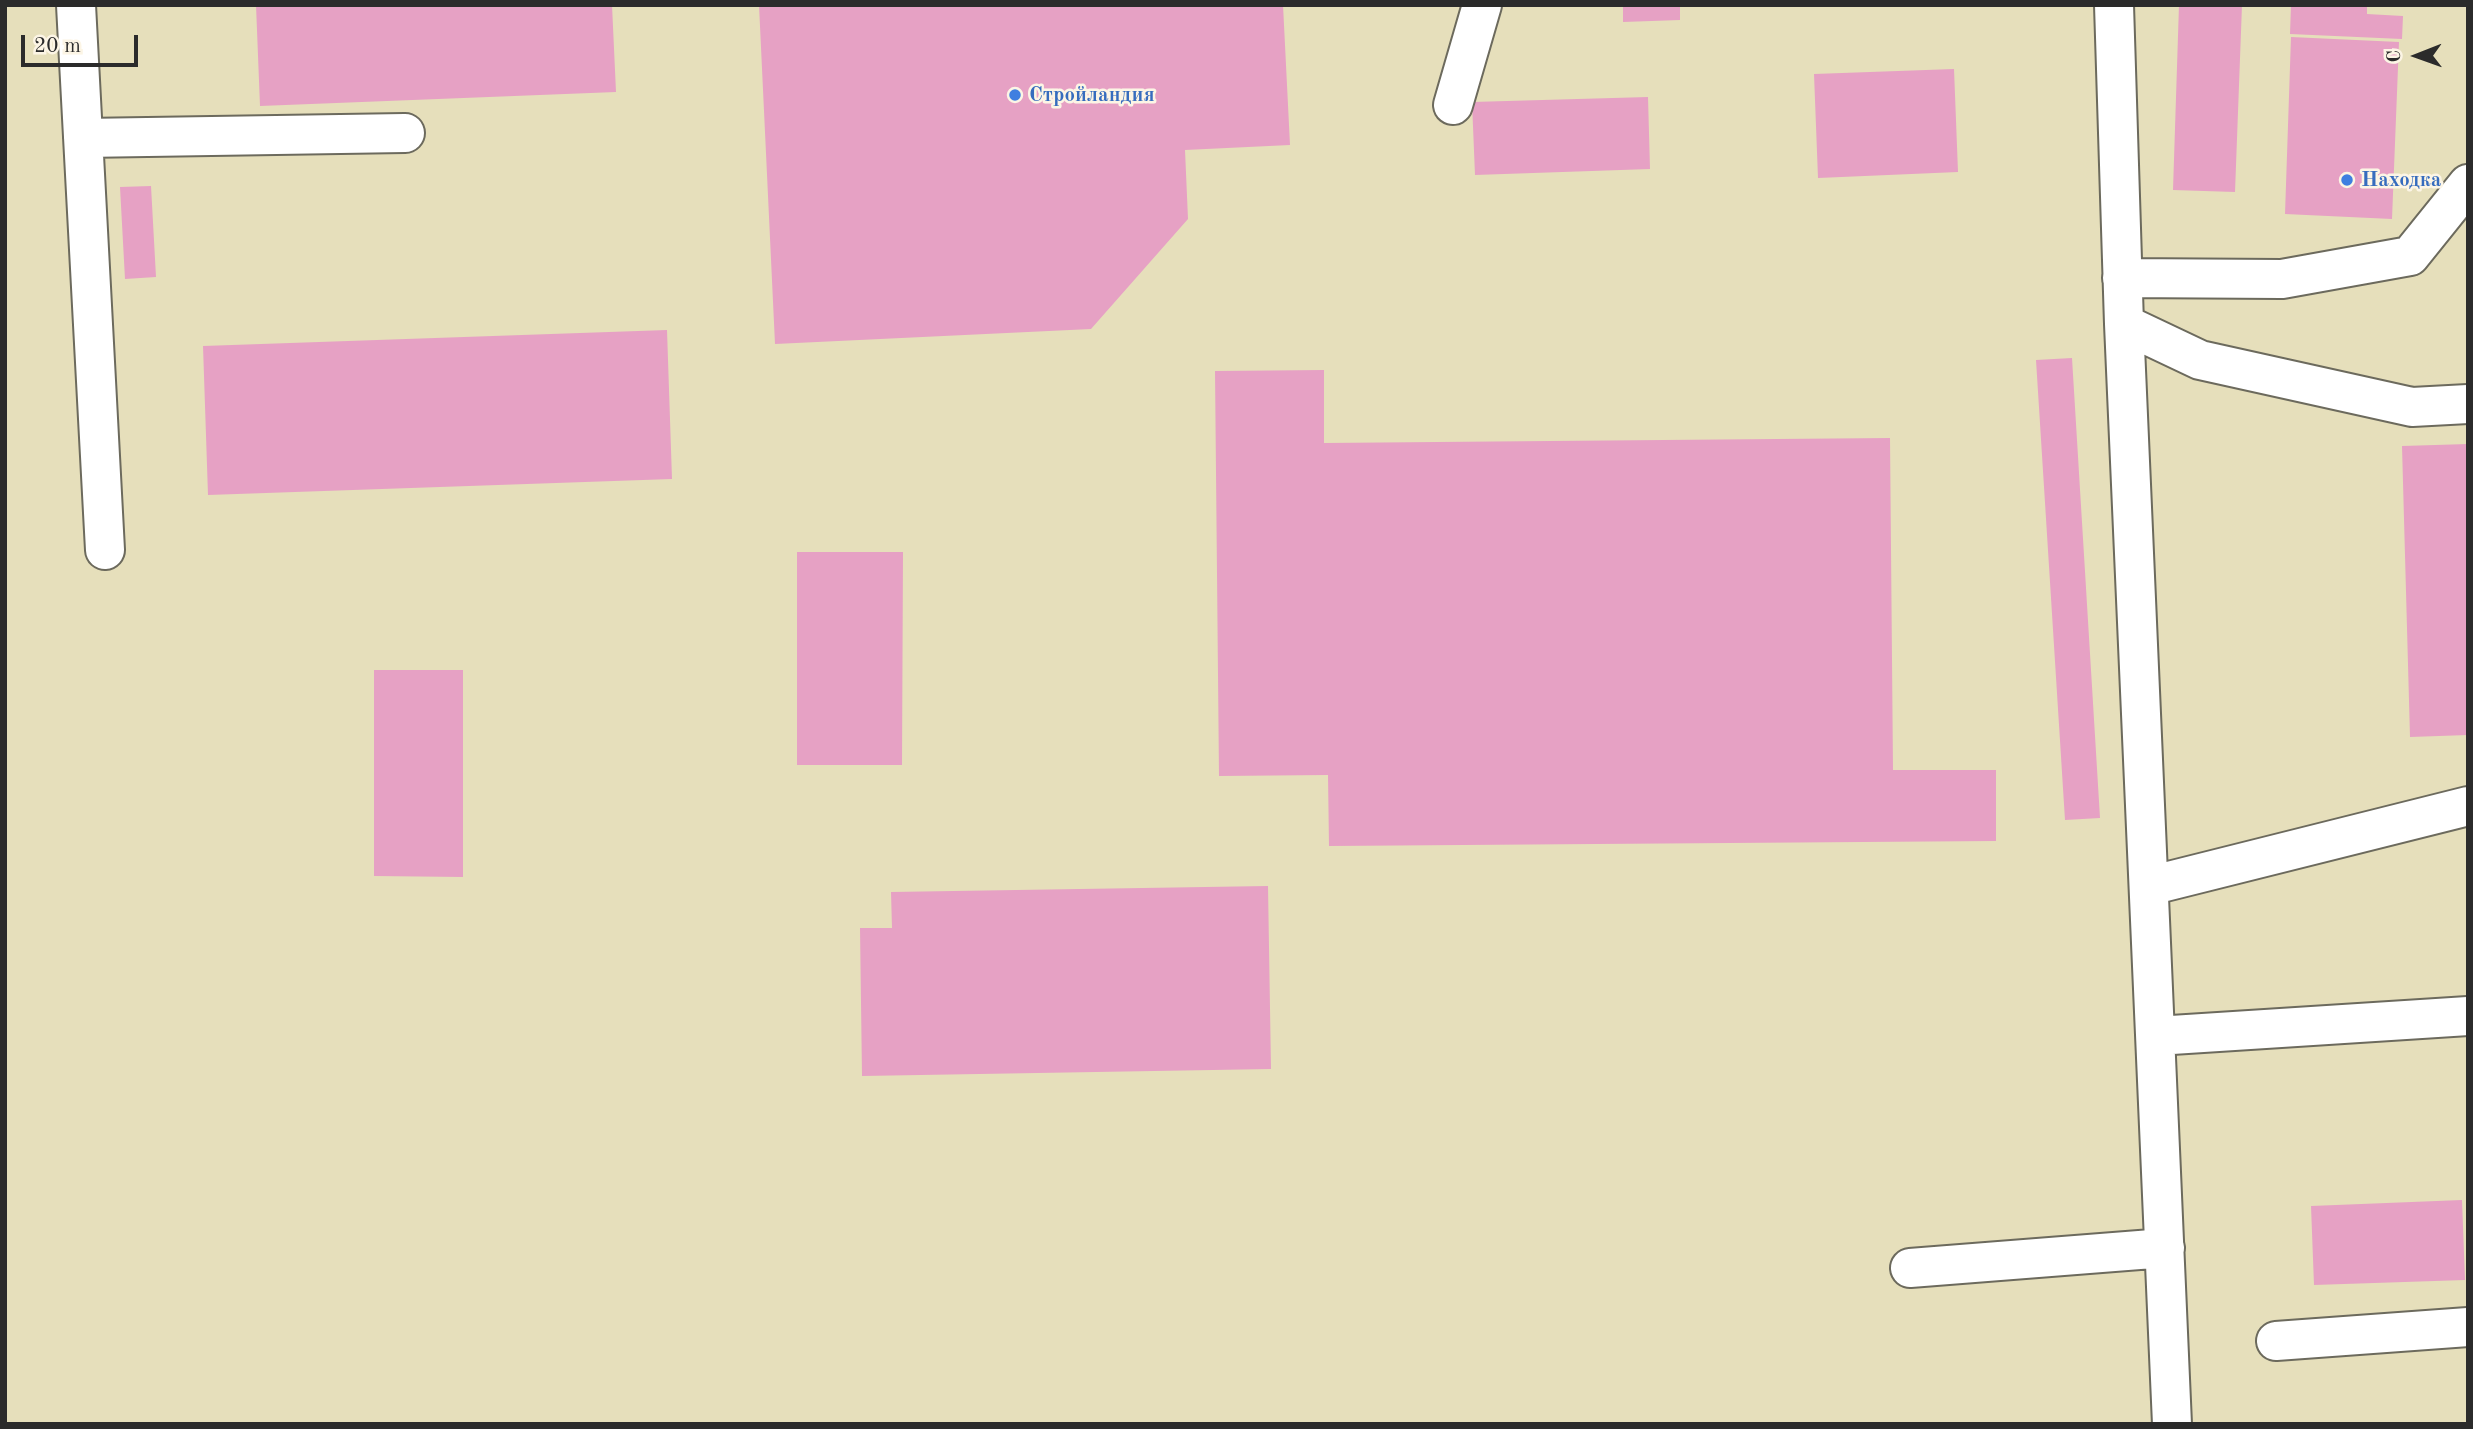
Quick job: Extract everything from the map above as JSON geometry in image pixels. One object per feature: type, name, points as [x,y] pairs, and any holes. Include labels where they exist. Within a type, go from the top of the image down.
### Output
[{"type":"lane","points":[[76,5],[105,550]]},
{"type":"lane","points":[[1453,105],[1482,5]]},
{"type":"lane","points":[[2114,5],[2122,278],[2172,1424]]},
{"type":"lane","points":[[83,138],[405,133]]},
{"type":"lane","points":[[2122,278],[2283,279],[2410,257],[2468,184]]},
{"type":"lane","points":[[2124,324],[2200,360],[2412,407],[2468,404]]},
{"type":"lane","points":[[2149,886],[2468,806]]},
{"type":"lane","points":[[2155,1036],[2468,1016]]},
{"type":"lane","points":[[1910,1268],[2165,1248]]},
{"type":"lane","points":[[2276,1341],[2468,1326]]},
{"type":"building","points":[[256,5],[612,5],[616,92],[260,106]]},
{"type":"building","points":[[759,5],[1283,5],[1290,145],[1185,150],[1188,219],[1091,329],[775,344]]},
{"type":"building","points":[[1623,5],[1680,5],[1680,20],[1623,22]]},
{"type":"building","points":[[2179,5],[2242,5],[2235,192],[2173,190]]},
{"type":"building","points":[[2291,5],[2367,5],[2367,14],[2403,16],[2402,39],[2290,34]]},
{"type":"building","points":[[2291,37],[2399,42],[2392,219],[2285,214]]},
{"type":"building","points":[[1954,69],[1958,172],[1818,178],[1814,74]]},
{"type":"building","points":[[1648,97],[1650,169],[1475,175],[1472,102]]},
{"type":"building","points":[[151,186],[156,277],[125,279],[120,187]]},
{"type":"building","points":[[667,330],[672,479],[208,495],[203,346]]},
{"type":"building","points":[[2072,358],[2100,818],[2065,820],[2036,360]]},
{"type":"building","points":[[1324,370],[1324,443],[1890,438],[1893,770],[1996,770],[1996,841],[1329,846],[1328,775],[1219,776],[1215,371]]},
{"type":"building","points":[[2468,444],[2468,735],[2410,737],[2402,446]]},
{"type":"building","points":[[797,552],[903,552],[902,765],[797,765]]},
{"type":"building","points":[[374,670],[463,670],[463,877],[374,876]]},
{"type":"building","points":[[1268,886],[1271,1069],[862,1076],[860,928],[892,928],[891,892]]},
{"type":"building","points":[[2462,1200],[2465,1280],[2314,1285],[2311,1206]]},
{"type":"place","name":"Стройландия","points":[[1015,95]]},
{"type":"place","name":"Находка","points":[[2347,180]]}]
